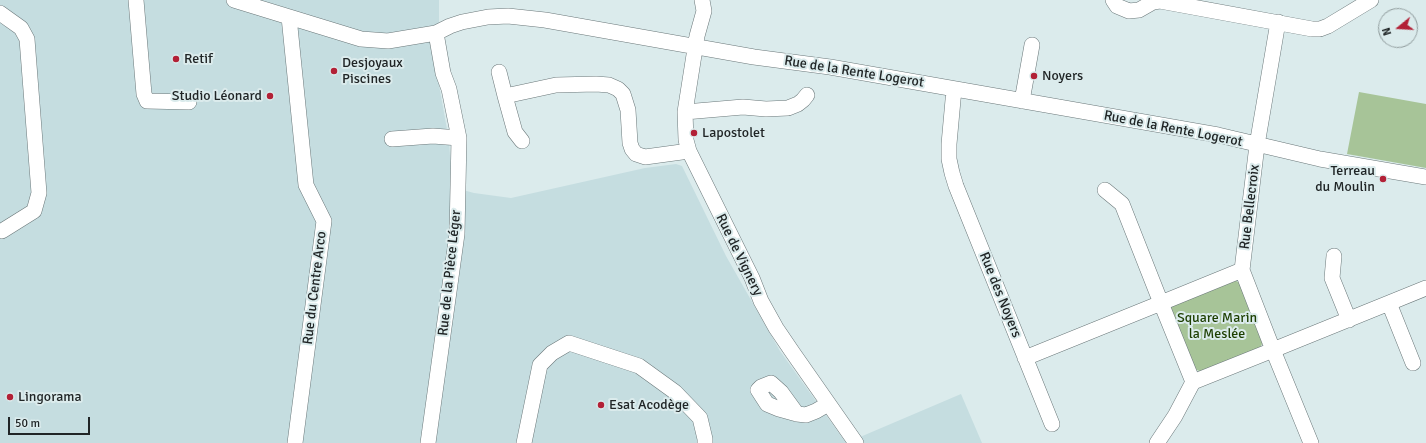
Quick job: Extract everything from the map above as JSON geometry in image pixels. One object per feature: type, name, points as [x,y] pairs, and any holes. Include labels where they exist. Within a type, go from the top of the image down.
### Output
[{"type":"street","points":[[136,0],[144,94],[147,101],[189,102]]},
{"type":"street","points":[[234,0],[360,39],[388,41],[436,33]]},
{"type":"street","name":"Rue de Vignery","points":[[702,0],[704,12],[695,47],[685,112],[686,140],[689,151],[752,278],[761,301],[793,353],[856,443]]},
{"type":"street","points":[[1113,0],[1117,6],[1129,12],[1139,10],[1153,2],[1160,0],[1312,29],[1328,26],[1371,0]]},
{"type":"street","points":[[0,13],[21,28],[27,39],[39,193],[34,211],[2,231]]},
{"type":"street","name":"Rue de la Rente Logerot","points":[[436,33],[450,26],[474,19],[508,16],[522,17],[754,57],[830,67],[1218,135],[1320,159],[1426,177]]},
{"type":"street","name":"Rue du Centre Arco","points":[[289,17],[306,185],[324,221],[295,443]]},
{"type":"street","name":"Rue Bellecroix","points":[[1242,270],[1257,145],[1278,22]]},
{"type":"street","name":"Rue de la Pièce Léger","points":[[428,443],[457,234],[459,138],[449,89],[443,73],[436,33]]},
{"type":"street","points":[[1022,101],[1032,45]]},
{"type":"street","points":[[499,72],[516,132],[522,141]]},
{"type":"street","points":[[506,96],[563,84],[583,83],[608,85],[618,89],[626,100],[630,143],[636,154],[645,157],[689,151]]},
{"type":"street","name":"Rue des Noyers","points":[[954,89],[949,144],[949,159],[952,173],[1052,424]]},
{"type":"street","points":[[685,112],[743,108],[788,108],[804,100],[807,95]]},
{"type":"street","points":[[392,139],[433,136],[459,138]]},
{"type":"street","points":[[1105,190],[1122,204],[1193,382]]},
{"type":"street","points":[[1334,256],[1332,278],[1349,320]]},
{"type":"street","points":[[1025,358],[1242,270],[1311,443]]},
{"type":"street","points":[[1157,443],[1175,416],[1193,382],[1426,288]]},
{"type":"street","points":[[1389,303],[1413,363]]},
{"type":"street","points":[[524,443],[540,365],[552,354],[569,343],[639,366],[675,392],[700,418],[705,442]]},
{"type":"street","points":[[797,414],[806,415],[828,404]]},
{"type":"shaded area","points":[[0,0],[439,0],[439,85],[449,140],[452,187],[474,193],[511,198],[645,168],[676,164],[682,166],[726,256],[780,351],[846,443],[0,443]]},
{"type":"shaded area","points":[[961,394],[982,443],[846,443]]},
{"type":"green space","points":[[1359,92],[1426,104],[1426,168],[1347,154]]},
{"type":"green space","name":"Square Marin la Meslée","points":[[1235,280],[1241,284],[1263,342],[1260,348],[1201,372],[1193,368],[1171,310],[1172,305]]},
{"type":"place","name":"Retif","points":[[176,59]]},
{"type":"place","name":"Desjoyaux Piscines","points":[[334,71]]},
{"type":"place","name":"Noyers","points":[[1034,76]]},
{"type":"place","name":"Studio Léonard","points":[[270,96]]},
{"type":"place","name":"Lapostolet","points":[[694,133]]},
{"type":"place","name":"Terreau du Moulin","points":[[1383,179]]},
{"type":"place","name":"Lingorama","points":[[10,397]]},
{"type":"place","name":"Esat Acodège","points":[[601,405]]}]
